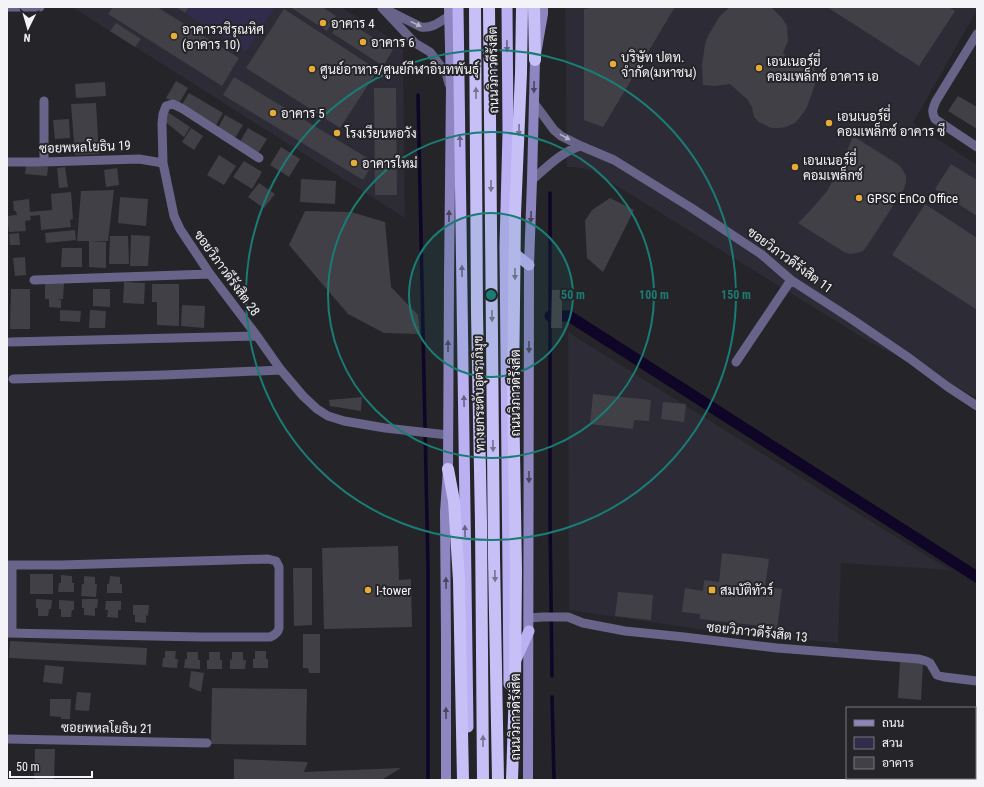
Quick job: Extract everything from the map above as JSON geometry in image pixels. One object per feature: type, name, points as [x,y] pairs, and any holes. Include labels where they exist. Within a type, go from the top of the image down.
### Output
[{"type":"highway","points":[[458,7],[468,780]]},
{"type":"highway","name":"ทางยกระดับอุตราภิมุข","points":[[475,7],[483,780]]},
{"type":"highway","name":"ทางยกระดับอุตราภิมุข","points":[[489,7],[494,557],[498,780]]},
{"type":"highway","name":"ถนนวิภาวดีรังสิต","points":[[507,7],[508,133],[505,246],[509,675],[512,780]]},
{"type":"highway","points":[[512,780],[515,687],[516,570],[513,393],[515,214],[522,7]]},
{"type":"highway","points":[[534,7],[535,60]]},
{"type":"highway","points":[[505,246],[529,265]]},
{"type":"highway","points":[[448,469],[454,502],[459,580],[463,780]]},
{"type":"highway","points":[[509,675],[529,631]]},
{"type":"main road","name":"ถนนวิภาวดีรังสิต","points":[[528,780],[529,265],[535,60],[543,7]]},
{"type":"main road","points":[[446,780],[445,512],[448,469],[449,11]]},
{"type":"street","points":[[7,7],[40,7]]},
{"type":"street","points":[[381,8],[425,28],[431,26],[449,11]]},
{"type":"street","points":[[381,8],[415,43],[430,52],[446,73],[450,88]]},
{"type":"street","points":[[977,34],[932,109],[935,119],[977,147]]},
{"type":"street","points":[[44,101],[44,162]]},
{"type":"street","name":"ซอยวิภาวดีรังสิต 11","points":[[534,103],[554,130],[561,136],[614,160],[690,207],[761,254],[791,280],[850,318],[977,406]]},
{"type":"street","name":"ซอยวิภาวดีรังสิต 28","points":[[259,158],[183,109],[172,104],[166,106],[162,124],[163,163],[174,216],[180,229],[210,274],[281,370],[317,409],[328,416],[364,425],[448,435]]},
{"type":"street","points":[[532,180],[558,157],[581,146]]},
{"type":"street","name":"ซอยพหลโยธิน 19","points":[[7,162],[139,159],[163,163]]},
{"type":"street","points":[[34,280],[210,274]]},
{"type":"street","points":[[736,362],[791,280]]},
{"type":"street","points":[[10,342],[257,336]]},
{"type":"street","points":[[13,379],[281,370]]},
{"type":"street","points":[[272,560],[276,561],[279,567],[279,628],[275,635],[270,637],[9,633],[9,565],[75,565],[272,560]]},
{"type":"street","name":"ซอยวิภาวดีรังสิต 13","points":[[528,618],[568,617],[583,623],[625,631],[777,648],[919,659],[926,660],[930,663],[937,675],[977,681]]},
{"type":"street","name":"ซอยพหลโยธิน 21","points":[[7,739],[207,743]]},
{"type":"shaded area","name":"โรงเรียนหอวัง","points":[[72,7],[341,7],[403,46],[405,218]]},
{"type":"shaded area","points":[[565,7],[977,7],[977,10],[913,123],[977,165],[977,394],[975,397],[868,341],[591,170],[567,167]]},
{"type":"shaded area","points":[[568,332],[950,570],[841,563],[838,643],[725,633],[569,610]]},
{"type":"green space","points":[[176,7],[275,7],[246,52]]},
{"type":"building","name":"อาคารวชิรุณหิศ (อาคาร 10)","points":[[113,7],[157,7],[239,58],[222,86],[108,14]]},
{"type":"building","points":[[176,7],[189,7],[185,13]]},
{"type":"building","name":"อาคาร 4","points":[[290,7],[322,7],[336,16],[327,31]]},
{"type":"building","name":"บริษัท ปตท. จำกัด(มหาชน)","points":[[596,7],[675,7],[603,127],[584,120],[584,9]]},
{"type":"building","name":"เอนเนอร์ยี่ คอมเพล็กซ์ อาคาร เอ","points":[[730,7],[771,7],[782,18],[787,26],[788,41],[783,53],[792,61],[814,59],[815,84],[807,107],[795,123],[786,127],[771,128],[759,122],[754,117],[752,107],[747,99],[730,84],[715,86],[703,85],[702,65],[705,44],[720,16]]},
{"type":"building","points":[[827,7],[949,7],[955,11],[919,66]]},
{"type":"building","name":"ศูนย์อาหาร/ศูนย์กีฬาอินทพันธุ์","points":[[284,9],[378,70],[340,128],[246,68]]},
{"type":"building","name":"อาคาร 6","points":[[342,18],[393,50],[383,66],[332,33]]},
{"type":"building","points":[[116,23],[141,39],[135,47],[110,31]]},
{"type":"building","name":"อาคาร 5","points":[[234,77],[374,162],[363,180],[223,95]]},
{"type":"building","points":[[176,81],[188,88],[178,105],[166,98]]},
{"type":"building","points":[[105,82],[106,96],[76,98],[75,84]]},
{"type":"building","points":[[374,88],[396,88],[397,195],[375,195]]},
{"type":"building","points":[[189,93],[223,113],[215,127],[181,106]]},
{"type":"building","points":[[958,96],[977,107],[977,129],[948,111]]},
{"type":"building","points":[[96,103],[99,154],[75,155],[71,104]]},
{"type":"building","points":[[166,111],[190,127],[184,137],[163,120]]},
{"type":"building","points":[[225,115],[243,125],[235,138],[218,128]]},
{"type":"building","points":[[69,119],[70,138],[55,139],[53,120]]},
{"type":"building","points":[[191,128],[203,136],[194,150],[182,142]]},
{"type":"building","points":[[248,128],[267,139],[257,155],[238,145]]},
{"type":"building","points":[[853,136],[899,165],[906,176],[906,182],[904,189],[867,246],[863,251],[850,254],[844,252],[798,223],[827,191],[841,166]]},
{"type":"building","points":[[281,147],[300,159],[289,177],[270,165]]},
{"type":"building","points":[[219,155],[236,166],[224,185],[207,175]]},
{"type":"building","points":[[244,161],[262,172],[252,189],[233,177]]},
{"type":"building","points":[[951,164],[977,180],[977,216],[935,189]]},
{"type":"building","points":[[26,165],[48,167],[47,176],[25,174]]},
{"type":"building","points":[[65,167],[68,187],[59,188],[57,168]]},
{"type":"building","points":[[117,168],[119,185],[106,187],[104,170]]},
{"type":"building","points":[[301,179],[336,181],[335,204],[300,202]]},
{"type":"building","points":[[259,183],[275,194],[264,208],[248,197]]},
{"type":"building","points":[[114,190],[108,241],[77,241],[81,191]]},
{"type":"building","points":[[71,192],[73,219],[70,220],[71,227],[41,230],[40,215],[30,216],[31,220],[25,221],[26,231],[9,232],[7,216],[17,215],[16,211],[14,211],[13,201],[29,199],[30,212],[52,210],[51,194]]},
{"type":"building","points":[[120,197],[148,199],[146,226],[118,223]]},
{"type":"building","points":[[610,198],[634,210],[603,272],[587,258],[585,221],[592,210]]},
{"type":"building","points":[[925,204],[977,238],[977,310],[892,255]]},
{"type":"building","points":[[305,211],[351,212],[385,222],[391,287],[418,315],[420,334],[384,333],[348,314],[289,245]]},
{"type":"building","points":[[75,230],[76,240],[46,243],[45,233]]},
{"type":"building","points":[[19,233],[20,245],[10,245],[9,234]]},
{"type":"building","points":[[131,235],[150,236],[148,266],[130,266]]},
{"type":"building","points":[[110,236],[128,236],[129,264],[109,264]]},
{"type":"building","points":[[89,241],[106,242],[106,268],[89,267]]},
{"type":"building","points":[[62,248],[82,248],[82,267],[61,267]]},
{"type":"building","points":[[25,257],[26,275],[15,276],[13,258]]},
{"type":"building","points":[[124,282],[145,283],[144,304],[123,303]]},
{"type":"building","points":[[45,283],[64,283],[63,299],[57,299],[61,300],[61,308],[49,307],[49,299],[45,299]]},
{"type":"building","points":[[152,284],[179,284],[179,326],[157,325],[157,302],[152,302]]},
{"type":"building","points":[[11,289],[30,289],[30,329],[10,329]]},
{"type":"building","points":[[93,289],[110,289],[110,307],[93,306]]},
{"type":"building","points":[[552,290],[562,290],[562,328],[551,328]]},
{"type":"building","points":[[182,305],[205,306],[204,328],[181,326]]},
{"type":"building","points":[[60,310],[81,311],[80,322],[60,321]]},
{"type":"building","points":[[90,310],[106,311],[105,328],[89,328]]},
{"type":"building","points":[[593,394],[651,400],[649,421],[634,420],[633,429],[590,424]]},
{"type":"building","points":[[362,397],[361,411],[330,406],[329,400]]},
{"type":"building","points":[[663,402],[686,404],[684,422],[661,419]]},
{"type":"building","points":[[398,546],[399,580],[411,579],[412,627],[324,629],[322,548]]},
{"type":"building","points":[[722,553],[769,559],[765,587],[782,589],[777,630],[760,628],[761,626],[700,619],[700,614],[682,612],[685,588],[703,591],[704,580],[719,582]]},
{"type":"building","points":[[293,568],[312,568],[312,625],[294,626]]},
{"type":"building","points":[[30,574],[53,574],[53,594],[30,594]]},
{"type":"building","points":[[61,575],[72,576],[74,592],[58,592],[59,583],[61,583]]},
{"type":"building","points":[[84,576],[95,577],[95,584],[97,584],[96,597],[81,596]]},
{"type":"building","points":[[110,576],[120,577],[122,593],[107,593],[107,584],[109,584]]},
{"type":"building","points":[[618,592],[653,595],[651,620],[615,616]]},
{"type":"building","points":[[36,599],[52,600],[51,609],[49,609],[48,616],[38,616]]},
{"type":"building","points":[[82,599],[98,599],[97,608],[95,608],[95,616],[84,615]]},
{"type":"building","points":[[59,600],[74,601],[74,610],[72,610],[71,617],[61,617]]},
{"type":"building","points":[[106,601],[121,601],[121,610],[118,610],[118,618],[107,617],[108,610],[105,610]]},
{"type":"building","points":[[133,605],[149,605],[148,616],[146,615],[146,623],[135,622]]},
{"type":"building","points":[[303,634],[320,634],[320,673],[309,673],[308,668],[303,668]]},
{"type":"building","points":[[10,641],[147,648],[146,665],[9,658]]},
{"type":"building","points":[[165,651],[176,651],[175,659],[178,659],[177,668],[162,667],[163,658],[165,658]]},
{"type":"building","points":[[255,651],[266,651],[268,668],[253,668]]},
{"type":"building","points":[[187,652],[198,652],[200,669],[184,668],[185,659],[187,659]]},
{"type":"building","points":[[209,652],[220,652],[222,669],[207,669]]},
{"type":"building","points":[[232,652],[243,652],[243,660],[246,660],[245,669],[230,669]]},
{"type":"building","points":[[900,661],[923,663],[921,700],[898,698]]},
{"type":"building","points":[[45,665],[64,667],[62,684],[43,682]]},
{"type":"building","points":[[191,671],[204,673],[201,692],[189,687]]},
{"type":"building","points":[[212,688],[307,689],[306,745],[211,744]]},
{"type":"building","points":[[77,692],[91,693],[89,711],[75,710]]},
{"type":"building","points":[[50,699],[71,699],[70,719],[61,719],[61,717],[50,716]]},
{"type":"building","points":[[35,749],[55,749],[54,780],[34,780]]},
{"type":"building","points":[[234,759],[308,762],[304,772],[401,768],[383,780],[234,780]]},
{"type":"waterway","points":[[418,95],[428,568],[428,780]]},
{"type":"waterway","points":[[550,193],[550,519],[552,676]]},
{"type":"waterway","points":[[550,316],[569,316],[977,577]]},
{"type":"waterway","points":[[552,697],[554,780]]},
{"type":"place","name":"อาคาร 4","points":[[323,23]]},
{"type":"place","name":"อาคารวชิรุณหิศ (อาคาร 10)","points":[[174,36]]},
{"type":"place","name":"อาคาร 6","points":[[363,42]]},
{"type":"place","name":"บริษัท ปตท. จำกัด(มหาชน)","points":[[613,64]]},
{"type":"place","name":"เอนเนอร์ยี่ คอมเพล็กซ์ อาคาร เอ","points":[[759,68]]},
{"type":"place","name":"ศูนย์อาหาร/ศูนย์กีฬาอินทพันธุ์","points":[[312,69]]},
{"type":"place","name":"อาคาร 5","points":[[273,113]]},
{"type":"place","name":"เอนเนอร์ยี่ คอมเพล็กซ์ อาคาร ซี","points":[[829,123]]},
{"type":"place","name":"โรงเรียนหอวัง","points":[[337,133]]},
{"type":"place","name":"อาคารใหม่","points":[[354,163]]},
{"type":"place","name":"เอนเนอร์ยี่ คอมเพล็กซ์","points":[[795,167]]},
{"type":"place","name":"GPSC EnCo Office","points":[[859,198]]},
{"type":"place","name":"I-tower","points":[[368,590]]},
{"type":"place","name":"สมบัติทัวร์","points":[[712,590]]}]
